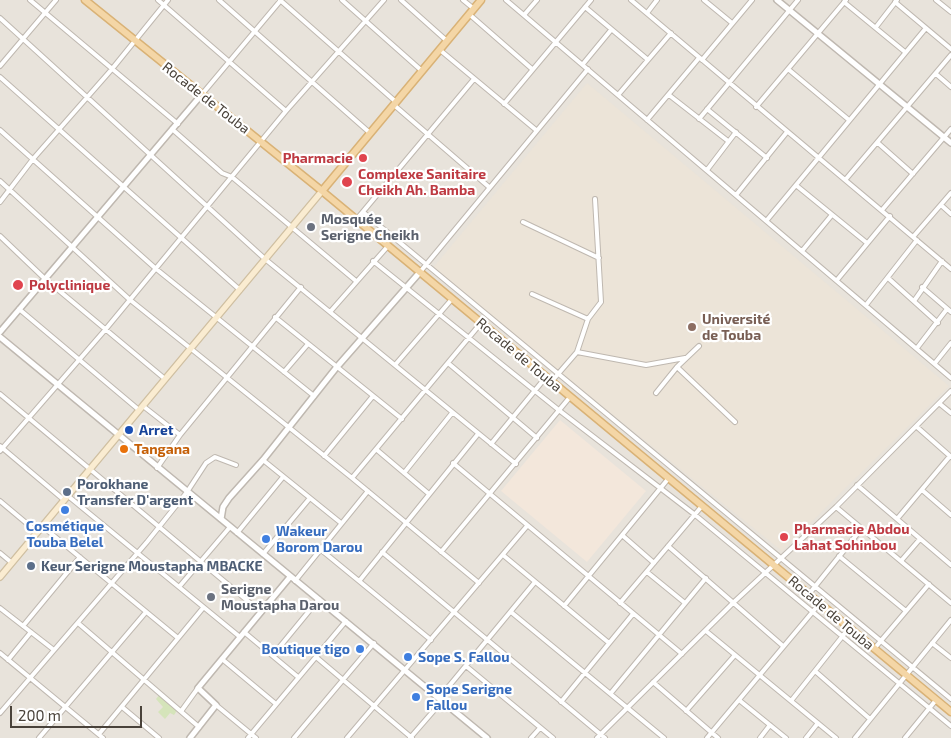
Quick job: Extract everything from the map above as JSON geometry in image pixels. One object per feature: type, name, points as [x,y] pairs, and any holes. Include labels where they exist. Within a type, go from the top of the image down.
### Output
[{"type":"main road","name":"Rocade de Touba","points":[[85,0],[203,93],[951,712]]},
{"type":"main road","points":[[0,577],[481,0]]},
{"type":"street","points":[[30,0],[178,124]]},
{"type":"street","points":[[0,66],[56,0]]},
{"type":"street","points":[[158,0],[286,111]]},
{"type":"street","points":[[0,202],[33,159],[112,69],[168,0]]},
{"type":"street","points":[[219,0],[370,133]]},
{"type":"street","points":[[0,332],[281,0],[489,187]]},
{"type":"street","points":[[342,0],[422,71]]},
{"type":"street","points":[[240,637],[179,586],[1,448],[58,386],[286,111],[384,0]]},
{"type":"street","points":[[401,0],[447,41]]},
{"type":"street","points":[[464,0],[471,11],[532,69]]},
{"type":"street","points":[[506,0],[951,378]]},
{"type":"street","points":[[524,15],[537,0]]},
{"type":"street","points":[[504,104],[591,0]]},
{"type":"street","points":[[631,0],[951,269]]},
{"type":"street","points":[[646,13],[657,0]]},
{"type":"street","points":[[704,0],[732,23]]},
{"type":"street","points":[[647,120],[752,0]]},
{"type":"street","points":[[777,0],[951,143]]},
{"type":"street","points":[[699,119],[798,0]]},
{"type":"street","points":[[936,0],[951,12]]},
{"type":"street","points":[[756,106],[845,1],[905,52]]},
{"type":"street","points":[[876,27],[896,1],[951,48]]},
{"type":"street","points":[[584,7],[647,59]]},
{"type":"street","points":[[0,18],[265,259],[516,464]]},
{"type":"street","points":[[767,220],[926,28]]},
{"type":"street","points":[[583,64],[610,30]]},
{"type":"street","points":[[618,95],[671,33]]},
{"type":"street","points":[[440,50],[536,130]]},
{"type":"street","points":[[846,179],[951,55]]},
{"type":"street","points":[[221,519],[223,507],[336,368],[426,265],[588,69]]},
{"type":"street","points":[[788,69],[849,120]]},
{"type":"street","points":[[936,74],[951,87]]},
{"type":"street","points":[[0,77],[60,128],[240,290]]},
{"type":"street","points":[[356,220],[474,79]]},
{"type":"street","points":[[669,95],[728,141]]},
{"type":"street","points":[[707,109],[767,158]]},
{"type":"street","points":[[172,129],[226,176],[232,177],[356,281]]},
{"type":"street","points":[[882,210],[951,129]]},
{"type":"street","points":[[0,130],[155,268],[314,396]]},
{"type":"street","points":[[707,170],[736,132]]},
{"type":"street","points":[[736,195],[787,132]]},
{"type":"street","points":[[878,143],[913,174]]},
{"type":"street","points":[[0,181],[130,299],[479,583]]},
{"type":"street","points":[[797,186],[866,243]]},
{"type":"street","points":[[866,305],[951,193]]},
{"type":"street","points":[[491,444],[535,391],[559,374],[577,352],[588,319],[602,297],[595,199]]},
{"type":"street","points":[[941,205],[951,214]]},
{"type":"street","points":[[363,212],[951,699]]},
{"type":"street","points":[[802,251],[831,216]]},
{"type":"street","points":[[837,280],[890,216]]},
{"type":"street","points":[[523,222],[599,258]]},
{"type":"street","points":[[0,236],[44,278],[165,380]]},
{"type":"street","points":[[330,312],[388,246]]},
{"type":"street","points":[[373,261],[560,411],[694,514],[951,726]]},
{"type":"street","points":[[914,301],[942,261]]},
{"type":"street","points":[[888,278],[938,322]]},
{"type":"street","points":[[157,468],[180,435],[301,287]]},
{"type":"street","points":[[922,287],[951,312]]},
{"type":"street","points":[[532,294],[588,319]]},
{"type":"street","points":[[395,365],[452,299]]},
{"type":"street","points":[[19,309],[79,360],[141,408],[180,435]]},
{"type":"street","points":[[917,348],[947,309]]},
{"type":"street","points":[[275,317],[336,368],[402,419]]},
{"type":"street","points":[[352,478],[481,323]]},
{"type":"street","points":[[0,337],[290,577],[442,698],[488,738]]},
{"type":"street","points":[[934,363],[951,343]]},
{"type":"street","points":[[284,372],[308,344]]},
{"type":"street","points":[[656,393],[677,366],[700,346]]},
{"type":"street","points":[[577,352],[646,365],[685,358]]},
{"type":"street","points":[[448,364],[538,438]]},
{"type":"street","points":[[677,366],[735,422]]},
{"type":"street","points":[[599,736],[734,602],[782,559],[857,486],[951,391]]},
{"type":"street","points":[[0,394],[261,612]]},
{"type":"street","points":[[324,456],[373,396]]},
{"type":"street","points":[[441,552],[538,438],[570,397]]},
{"type":"street","points":[[940,404],[951,413]]},
{"type":"street","points":[[404,472],[452,413]]},
{"type":"street","points":[[897,519],[950,456],[917,427]]},
{"type":"street","points":[[360,580],[478,434]]},
{"type":"street","points":[[376,450],[429,494]]},
{"type":"street","points":[[0,713],[159,527],[210,459],[215,457],[236,465]]},
{"type":"street","points":[[263,460],[341,523]]},
{"type":"street","points":[[453,463],[682,654]]},
{"type":"street","points":[[237,532],[283,477]]},
{"type":"street","points":[[564,606],[661,489],[668,478]]},
{"type":"street","points":[[857,486],[951,565]]},
{"type":"street","points":[[922,490],[951,515]]},
{"type":"street","points":[[295,581],[368,491]]},
{"type":"street","points":[[263,554],[310,498]]},
{"type":"street","points":[[0,501],[38,532]]},
{"type":"street","points":[[620,603],[702,506]]},
{"type":"street","points":[[836,506],[951,603]]},
{"type":"street","points":[[42,526],[178,638]]},
{"type":"street","points":[[347,738],[527,526]]},
{"type":"street","points":[[179,586],[230,527]]},
{"type":"street","points":[[809,594],[862,528]]},
{"type":"street","points":[[622,535],[654,563]]},
{"type":"street","points":[[902,562],[920,539]]},
{"type":"street","points":[[668,546],[783,646]]},
{"type":"street","points":[[320,549],[431,640]]},
{"type":"street","points":[[382,552],[599,736],[605,738]]},
{"type":"street","points":[[0,553],[12,563]]},
{"type":"street","points":[[503,555],[609,643]]},
{"type":"street","points":[[839,556],[906,611]]},
{"type":"street","points":[[23,626],[80,557]]},
{"type":"street","points":[[647,572],[685,604]]},
{"type":"street","points":[[182,710],[290,577]]},
{"type":"street","points":[[610,693],[706,578]]},
{"type":"street","points":[[316,657],[411,738],[466,666],[535,582]]},
{"type":"street","points":[[874,649],[928,584]]},
{"type":"street","points":[[273,656],[319,599]]},
{"type":"street","points":[[707,738],[820,603]]},
{"type":"street","points":[[0,608],[54,650]]},
{"type":"street","points":[[99,734],[203,608]]},
{"type":"street","points":[[39,738],[146,612]]},
{"type":"street","points":[[511,612],[664,738]]},
{"type":"street","points":[[561,702],[633,614]]},
{"type":"street","points":[[855,738],[951,620]]},
{"type":"street","points":[[250,736],[346,621]]},
{"type":"street","points":[[78,623],[112,654],[182,710],[199,727]]},
{"type":"street","points":[[791,700],[849,628]]},
{"type":"street","points":[[706,631],[836,738]]},
{"type":"street","points":[[8,660],[31,632]]},
{"type":"street","points":[[244,632],[298,677]]},
{"type":"street","points":[[932,642],[951,658]]},
{"type":"street","points":[[294,738],[374,643]]},
{"type":"street","points":[[0,654],[103,738]]},
{"type":"street","points":[[686,711],[734,655]]},
{"type":"street","points":[[222,659],[276,704]]},
{"type":"street","points":[[466,666],[553,738]]},
{"type":"street","points":[[815,671],[870,719]]},
{"type":"street","points":[[653,682],[718,738]]},
{"type":"street","points":[[198,688],[250,736],[256,738]]},
{"type":"street","points":[[739,700],[786,738]]},
{"type":"street","points":[[905,738],[936,700]]},
{"type":"street","points":[[190,738],[216,705]]},
{"type":"street","points":[[122,707],[159,738]]},
{"type":"street","points":[[806,738],[818,723]]},
{"type":"street","points":[[760,738],[770,725]]},
{"type":"street","points":[[531,738],[540,728]]},
{"type":"shaded area","points":[[0,0],[951,0],[951,738],[0,738]]},
{"type":"shaded area","name":"Université de Touba","points":[[587,83],[949,386],[782,551],[432,269]]},
{"type":"shaded area","points":[[560,420],[646,491],[587,562],[501,491]]},
{"type":"green space","points":[[160,694],[178,709],[174,715],[170,713],[165,719],[158,712],[163,707],[156,699]]},
{"type":"place","name":"Pharmacie","points":[[363,158]]},
{"type":"place","name":"Complexe Sanitaire Cheikh Ah. Bamba","points":[[347,182]]},
{"type":"place","name":"Mosquée Serigne Cheikh","points":[[311,227]]},
{"type":"place","name":"Polyclinique","points":[[18,285]]},
{"type":"place","name":"Université de Touba","points":[[692,327]]},
{"type":"place","name":"Arret","points":[[129,430]]},
{"type":"place","name":"Tangana","points":[[124,449]]},
{"type":"place","name":"Porokhane Transfer D'argent","points":[[67,492]]},
{"type":"place","name":"Cosmétique Touba Belel","points":[[65,510]]},
{"type":"place","name":"Pharmacie Abdou Lahat Sohinbou","points":[[784,537]]},
{"type":"place","name":"Wakeur Borom Darou","points":[[266,539]]},
{"type":"place","name":"Keur Serigne Moustapha MBACKE","points":[[31,566]]},
{"type":"place","name":"Serigne Moustapha Darou","points":[[211,597]]},
{"type":"place","name":"Boutique tigo","points":[[360,649]]},
{"type":"place","name":"Sope S. Fallou","points":[[408,657]]},
{"type":"place","name":"Sope Serigne Fallou","points":[[416,697]]}]
